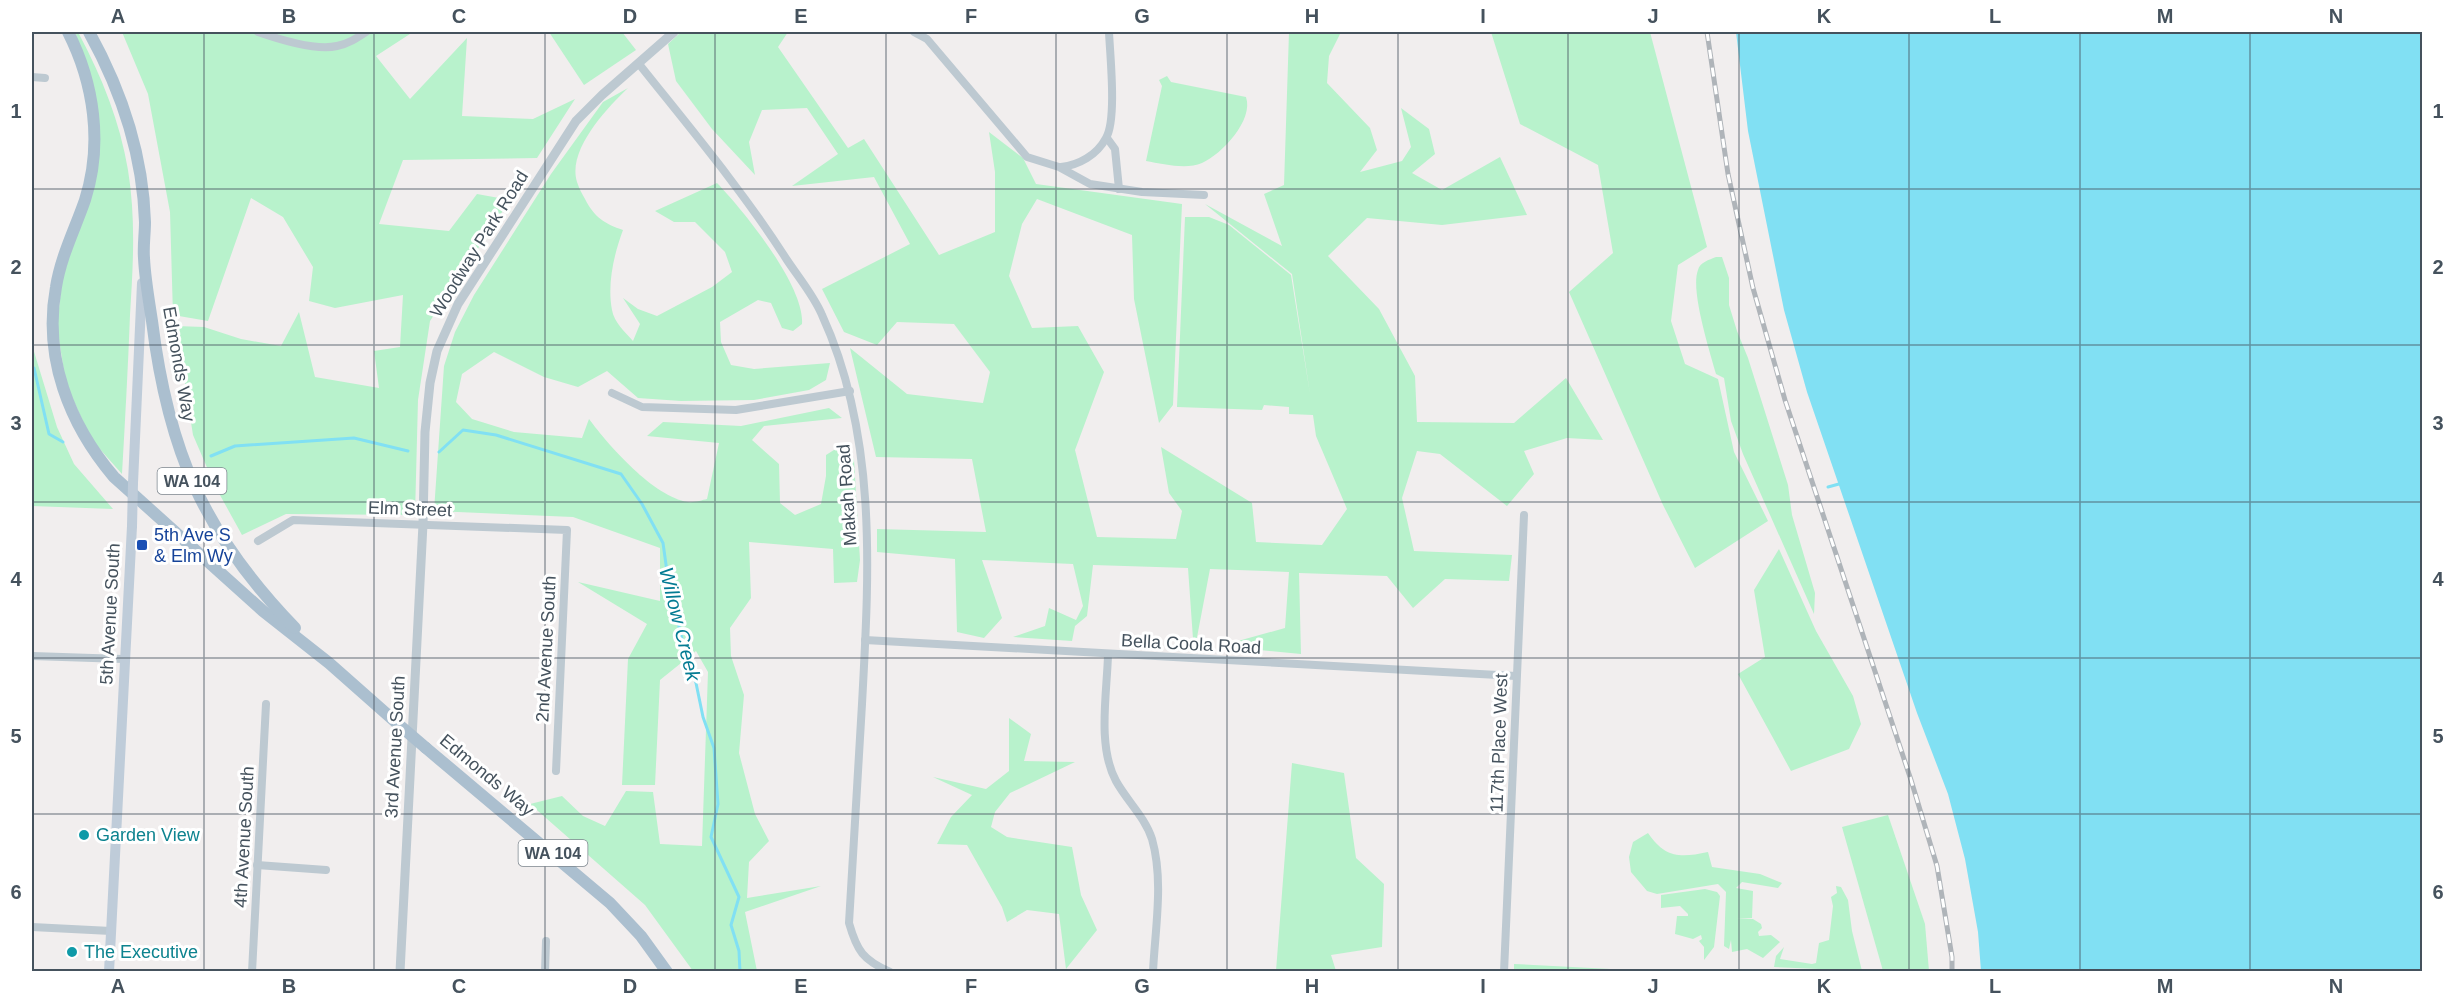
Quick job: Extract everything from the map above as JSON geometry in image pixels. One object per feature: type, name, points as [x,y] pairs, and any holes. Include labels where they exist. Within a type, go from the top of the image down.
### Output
[{"type":"main road","name":"Edmonds Way","points":[[68,32],[86,75],[94,129],[89,184],[66,247],[53,306],[57,367],[72,414],[95,455],[114,477],[263,611],[329,663],[610,903],[641,936],[667,972]]},
{"type":"main road","name":"Edmonds Way","points":[[89,32],[108,65],[121,99],[138,159],[145,221],[144,258],[164,400],[185,468],[208,516],[236,560],[264,596],[329,663]]},
{"type":"main road","name":"5th Avenue South","points":[[109,972],[144,258]]},
{"type":"street","points":[[258,32],[304,44],[335,47],[366,32]]},
{"type":"street","name":"Woodway Park Road","points":[[423,524],[422,477],[426,421],[435,359],[442,336],[458,304],[576,121],[674,32]]},
{"type":"street","points":[[914,32],[927,39],[1027,156],[1059,167],[1090,184],[1119,189],[1204,195]]},
{"type":"street","points":[[1059,167],[1076,165],[1092,154],[1107,138],[1112,111],[1109,32]]},
{"type":"street","name":"Makah Road","points":[[639,64],[692,128],[760,219],[822,314],[850,391],[864,467],[866,548],[865,640],[849,923],[860,952],[873,964],[890,972]]},
{"type":"street","points":[[32,77],[45,78]]},
{"type":"street","points":[[1107,138],[1115,149],[1119,189]]},
{"type":"street","points":[[612,393],[642,407],[736,410],[850,391]]},
{"type":"street","name":"117th Place West","points":[[1504,972],[1524,515]]},
{"type":"street","name":"Elm Street","points":[[258,541],[293,520],[567,530]]},
{"type":"street","name":"3rd Avenue South","points":[[400,972],[423,524]]},
{"type":"street","name":"2nd Avenue South","points":[[556,771],[567,530]]},
{"type":"street","name":"Bella Coola Road","points":[[865,640],[1516,676]]},
{"type":"street","points":[[1108,655],[1105,751],[1116,781],[1138,813],[1151,838],[1157,869],[1153,972]]},
{"type":"street","points":[[32,656],[123,660]]},
{"type":"street","name":"4th Avenue South","points":[[252,972],[266,704]]},
{"type":"street","points":[[257,864],[326,870]]},
{"type":"street","points":[[32,927],[111,931]]},
{"type":"street","points":[[545,972],[546,941]]},
{"type":"green space","points":[[122,32],[413,32],[376,56],[410,99],[467,38],[462,116],[533,119],[575,99],[537,158],[403,160],[379,224],[449,231],[477,194],[510,200],[430,321],[418,400],[415,515],[286,514],[242,535],[215,486],[193,435],[176,326],[204,327],[241,339],[281,346],[299,312],[315,377],[379,388],[374,351],[400,347],[403,295],[335,308],[309,301],[313,267],[283,217],[251,198],[208,321],[173,315],[170,212],[148,94]]},
{"type":"green space","points":[[549,32],[622,32],[636,50],[584,85]]},
{"type":"green space","points":[[681,32],[788,32],[778,47],[848,148],[864,139],[939,255],[995,232],[995,172],[989,132],[1023,158],[1036,184],[1182,204],[1173,405],[1159,423],[1134,299],[1132,235],[1037,199],[1022,224],[1009,276],[1032,328],[1078,326],[1104,372],[1075,450],[1097,537],[1176,539],[1182,511],[1169,493],[1161,447],[1252,503],[1256,542],[1322,545],[1347,509],[1316,436],[1313,415],[1289,414],[1289,407],[1264,405],[1262,410],[1177,407],[1185,217],[1209,217],[1229,225],[1291,275],[1310,394],[1292,274],[1205,204],[1282,246],[1264,194],[1284,185],[1289,32],[1341,32],[1329,56],[1327,83],[1370,128],[1377,150],[1360,172],[1402,161],[1411,147],[1401,108],[1429,129],[1435,154],[1412,173],[1442,190],[1500,157],[1527,215],[1442,225],[1367,218],[1328,256],[1379,309],[1415,376],[1417,422],[1514,423],[1566,378],[1603,440],[1567,438],[1524,451],[1534,474],[1507,506],[1440,454],[1417,451],[1402,498],[1414,551],[1512,555],[1509,581],[1445,579],[1413,608],[1387,576],[1299,573],[1301,654],[1220,646],[1285,628],[1289,572],[1210,569],[1194,653],[1188,568],[1093,565],[1087,616],[1075,626],[1072,641],[1013,637],[1045,626],[1049,608],[1076,620],[1083,606],[1073,564],[982,560],[1002,618],[984,638],[957,632],[955,559],[877,552],[877,529],[986,532],[972,459],[876,457],[850,348],[907,394],[983,403],[990,372],[954,324],[897,322],[877,345],[844,332],[822,289],[910,244],[874,177],[792,186],[838,154],[807,108],[762,110],[749,142],[755,175],[712,129],[676,81],[668,44]]},
{"type":"green space","points":[[1491,32],[1650,32],[1707,247],[1678,265],[1671,321],[1685,364],[1718,379],[1734,452],[1768,521],[1695,568],[1663,505],[1569,292],[1613,253],[1598,165],[1520,124]]},
{"type":"green space","points":[[76,34],[79,34],[103,83],[125,152],[131,188],[133,261],[122,474],[91,439],[66,384],[57,327],[62,280],[96,171]]},
{"type":"green space","points":[[1167,76],[1171,82],[1246,97],[1247,106],[1241,126],[1227,144],[1202,163],[1182,166],[1146,161],[1162,86],[1159,80]]},
{"type":"green space","points":[[628,88],[600,118],[583,143],[575,170],[577,182],[592,211],[605,222],[623,230],[614,259],[611,280],[612,310],[617,323],[633,341],[640,324],[623,298],[638,309],[657,316],[712,287],[732,272],[725,252],[695,222],[674,222],[655,211],[717,183],[756,229],[783,270],[794,290],[802,324],[793,331],[782,328],[771,303],[758,300],[720,322],[721,342],[731,365],[754,369],[830,363],[826,380],[809,390],[754,400],[681,401],[638,398],[607,371],[578,387],[544,377],[494,352],[462,374],[456,402],[472,419],[514,432],[582,438],[589,419],[620,456],[647,481],[675,498],[690,502],[707,499],[719,443],[647,436],[663,422],[741,426],[829,408],[842,418],[764,426],[752,440],[779,464],[780,503],[795,515],[821,504],[826,476],[826,455],[845,443],[854,460],[860,560],[857,582],[834,583],[833,549],[749,542],[751,598],[730,628],[731,656],[744,695],[739,753],[755,814],[769,841],[749,862],[747,898],[821,886],[745,912],[757,971],[693,971],[645,905],[530,804],[562,796],[583,816],[605,826],[626,791],[653,792],[660,844],[702,846],[708,672],[696,651],[660,680],[655,785],[622,785],[628,659],[647,624],[578,582],[660,601],[660,548],[573,517],[434,511],[444,366],[455,332],[474,295],[551,174],[603,102]]},
{"type":"green space","points":[[1716,257],[1722,257],[1729,278],[1729,305],[1788,485],[1792,515],[1815,593],[1814,614],[1743,454],[1731,421],[1724,378],[1716,374],[1702,321],[1696,279],[1701,265]]},
{"type":"green space","points":[[32,345],[57,427],[74,464],[113,509],[32,506]]},
{"type":"green space","points":[[1779,549],[1816,631],[1853,696],[1861,724],[1849,749],[1791,771],[1738,674],[1765,657],[1754,590]]},
{"type":"green space","points":[[1009,718],[1031,734],[1024,761],[1075,762],[1010,793],[995,812],[991,827],[1007,837],[1072,847],[1081,895],[1097,930],[1066,969],[1059,914],[1027,910],[1007,922],[1002,907],[967,845],[937,844],[951,817],[972,795],[933,777],[986,789],[1009,771]]},
{"type":"green space","points":[[1292,763],[1344,773],[1356,858],[1384,884],[1382,947],[1331,955],[1336,971],[1276,971]]},
{"type":"green space","points":[[1888,815],[1925,924],[1929,971],[1883,971],[1842,827]]},
{"type":"green space","points":[[1648,833],[1667,852],[1689,855],[1708,852],[1712,867],[1760,874],[1782,883],[1778,888],[1742,882],[1736,888],[1753,891],[1752,918],[1737,919],[1753,919],[1761,924],[1759,936],[1771,935],[1780,942],[1763,958],[1747,949],[1732,952],[1731,940],[1729,949],[1724,946],[1726,892],[1718,884],[1657,894],[1647,891],[1631,872],[1629,857],[1633,842]]},
{"type":"green space","points":[[1836,886],[1841,887],[1848,900],[1852,931],[1862,971],[1774,967],[1776,956],[1784,947],[1780,959],[1816,963],[1819,943],[1829,940],[1833,906],[1831,897],[1837,893]]},
{"type":"green space","points":[[1705,889],[1717,892],[1720,896],[1714,947],[1704,960],[1704,947],[1699,941],[1702,939],[1701,935],[1693,939],[1675,934],[1677,916],[1688,916],[1688,914],[1680,906],[1661,908],[1661,895]]},
{"type":"green space","points":[[1514,964],[1630,970],[1514,972]]},
{"type":"water","points":[[1736,32],[2422,32],[2422,971],[1981,971],[1978,932],[1965,859],[1948,794],[1917,713],[1807,392],[1784,310],[1748,131]]},
{"type":"waterway","name":"Willow Creek","points":[[32,368],[34,368],[49,434],[63,442]]},
{"type":"waterway","name":"Willow Creek","points":[[439,452],[463,430],[496,435],[621,474],[642,504],[663,543],[669,586],[686,655],[714,748],[718,804],[711,837],[739,897],[731,925],[739,951],[740,972]]},
{"type":"waterway","name":"Willow Creek","points":[[211,456],[235,446],[354,438],[408,451]]},
{"type":"waterway","points":[[1828,487],[1839,484]]},
{"type":"railway","points":[[1707,32],[1728,174],[1753,288],[1785,400],[1911,780],[1937,866],[1952,957],[1952,972]]},
{"type":"place","name":"5th Ave S & Elm Wy","points":[[142,545]]},
{"type":"place","name":"Garden View","points":[[84,835]]},
{"type":"place","name":"The Executive","points":[[72,952]]}]
